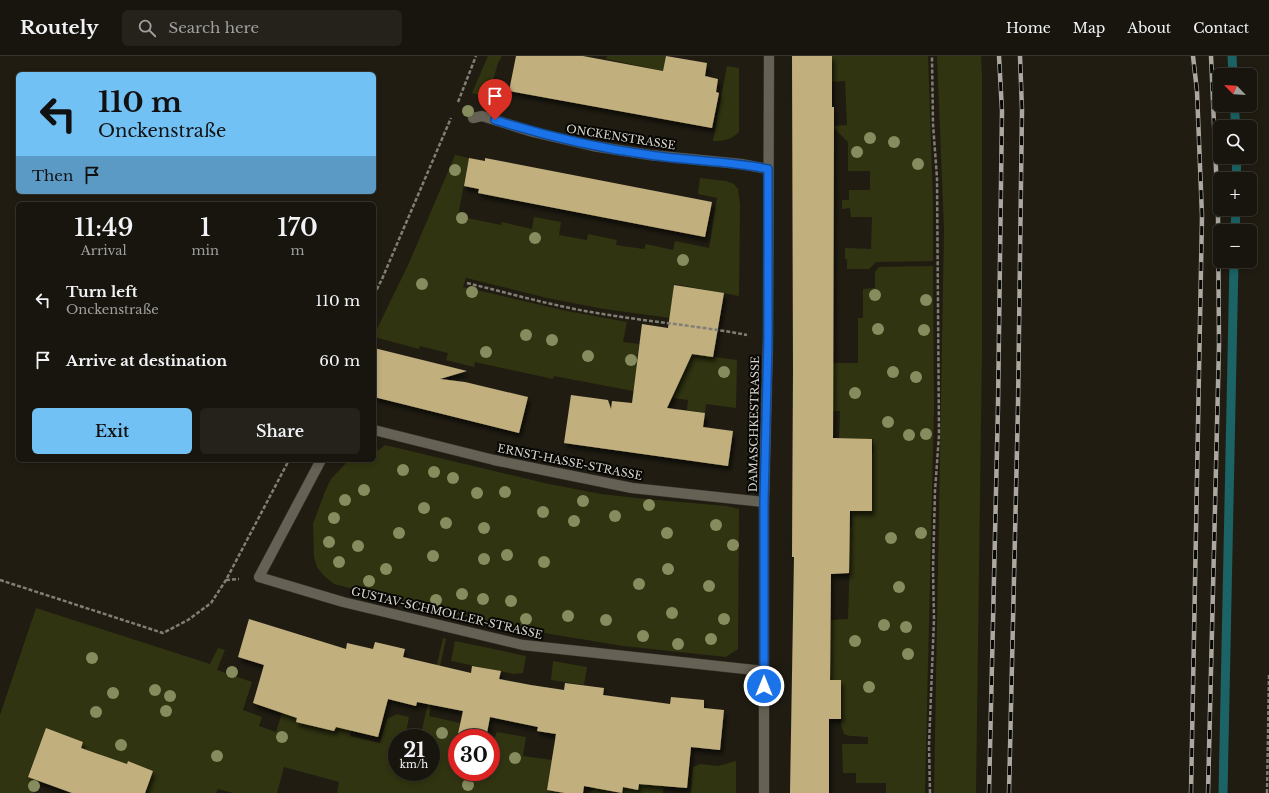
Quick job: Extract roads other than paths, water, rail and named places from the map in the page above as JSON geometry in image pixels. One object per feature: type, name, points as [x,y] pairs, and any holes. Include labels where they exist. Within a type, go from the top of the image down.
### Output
[{"type":"street","name":"DAMASCHKESTRASSE","points":[[764,793],[764,502],[768,339],[769,56]]},
{"type":"street","name":"ONCKENSTRASSE","points":[[473,118],[482,116],[533,132],[593,146],[650,155],[741,164],[768,169]]},
{"type":"street","name":"ERNST-HASSE-STRASSE","points":[[376,430],[494,460],[632,488],[764,502]]},
{"type":"street","name":"GUSTAV-SCHMOLLER-STRASSE","points":[[320,462],[259,577],[343,602],[523,645],[764,671]]},
{"type":"waterway","points":[[1232,56],[1233,68]]},
{"type":"waterway","points":[[1235,112],[1235,120]]},
{"type":"waterway","points":[[1236,172],[1237,164]]},
{"type":"waterway","points":[[1235,224],[1236,216]]},
{"type":"waterway","points":[[1223,793],[1234,268]]},
{"type":"railway","points":[[989,793],[998,406],[1002,111],[999,56]]},
{"type":"railway","points":[[1009,793],[1018,406],[1022,110],[1020,56]]},
{"type":"railway","points":[[1191,793],[1202,216],[1197,91],[1193,56]]},
{"type":"railway","points":[[1208,793],[1219,345],[1218,215],[1211,56]]}]
